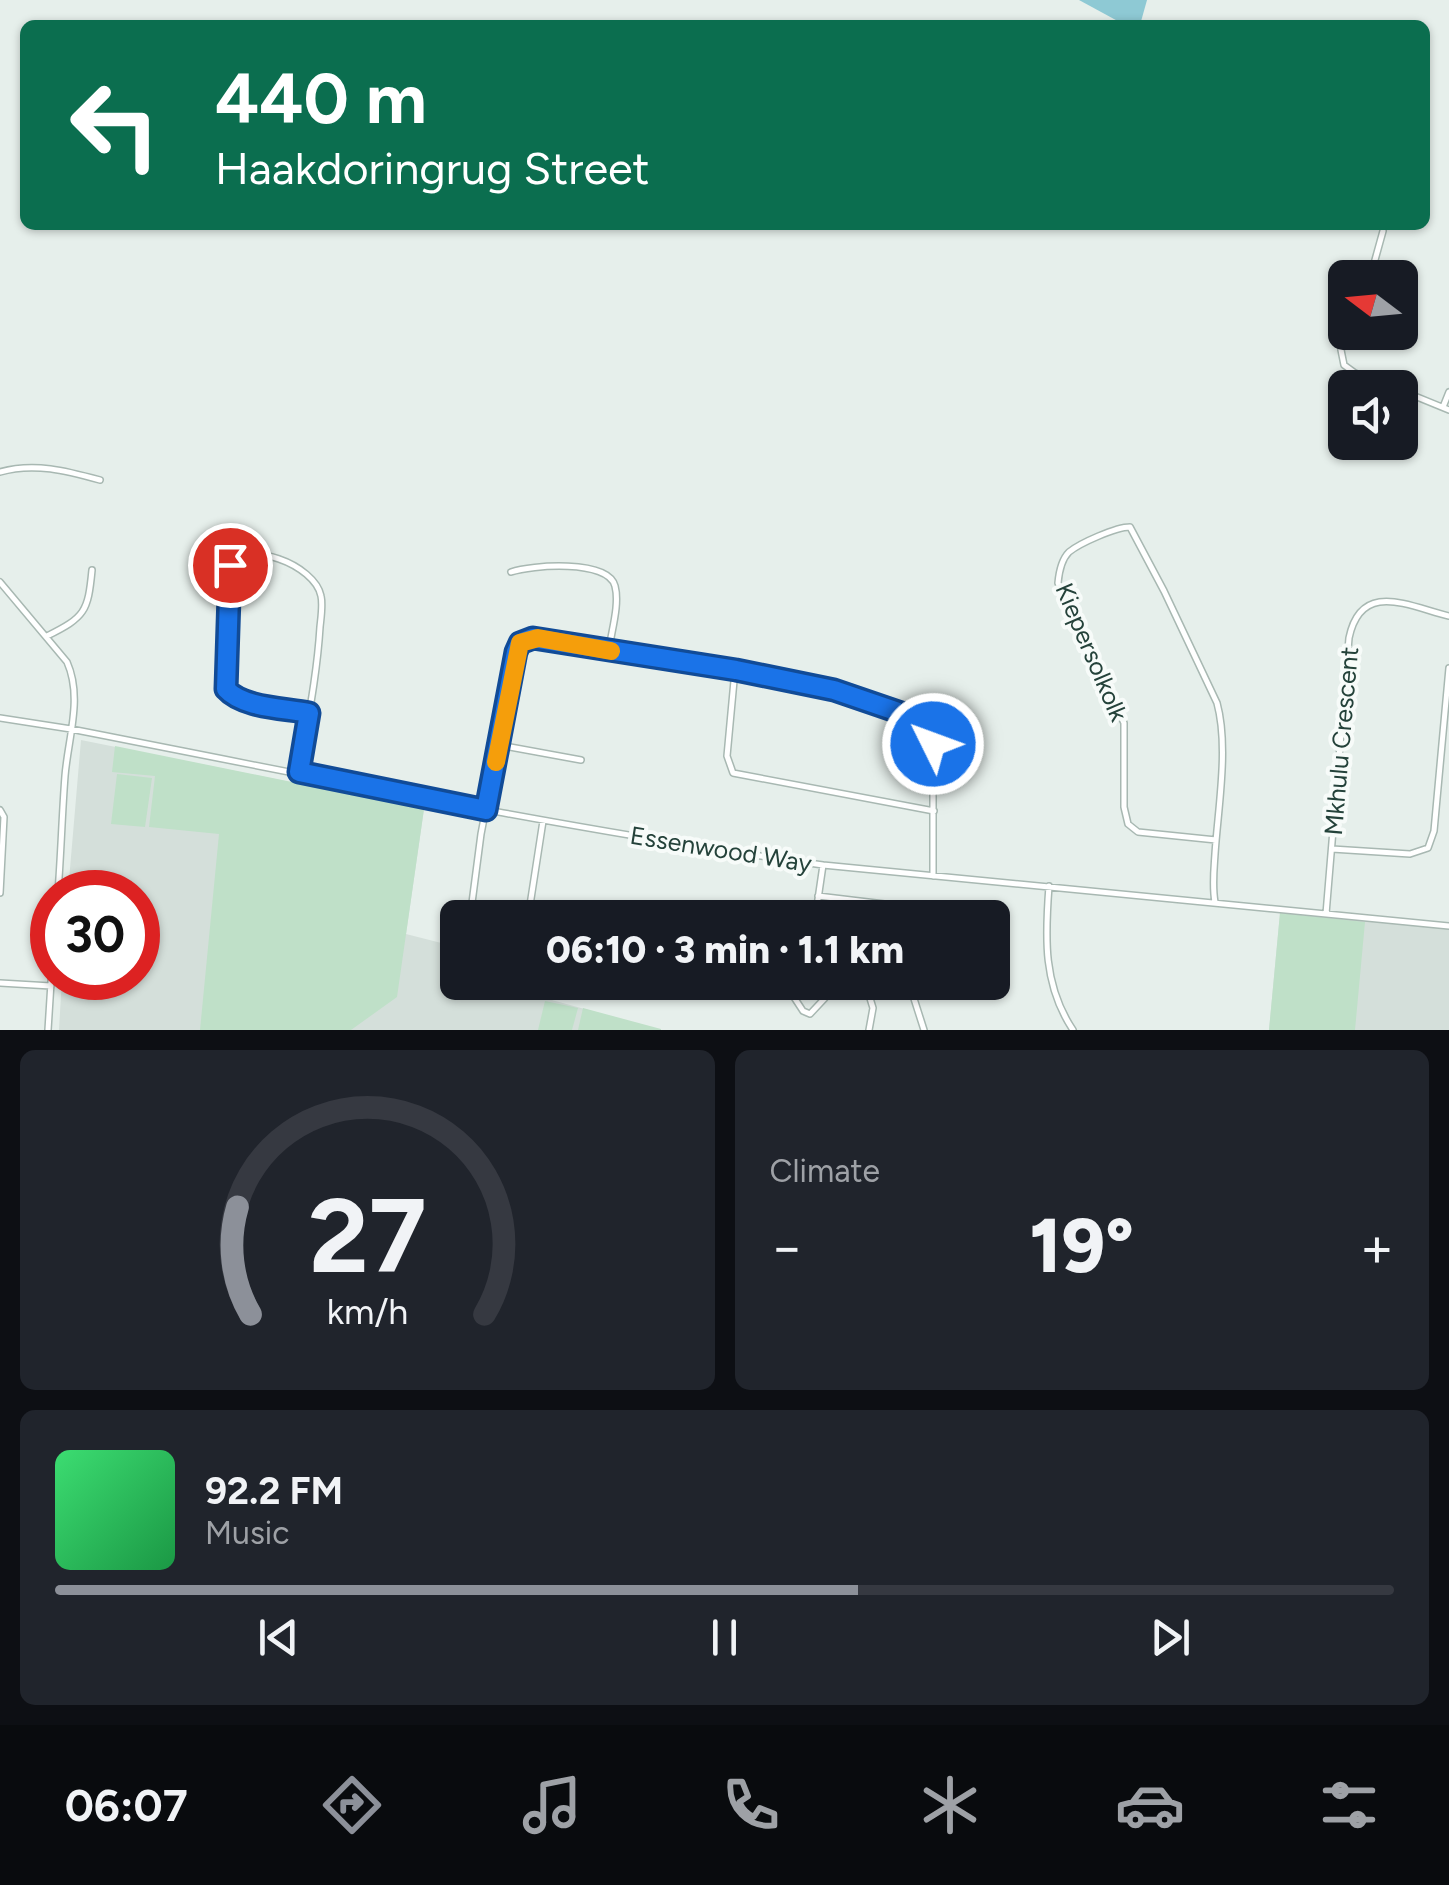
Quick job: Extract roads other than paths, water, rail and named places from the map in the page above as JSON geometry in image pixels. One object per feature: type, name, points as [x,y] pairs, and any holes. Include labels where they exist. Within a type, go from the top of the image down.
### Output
[{"type":"street","points":[[1375,260],[1383,231]]},
{"type":"street","points":[[1340,350],[1344,365],[1355,370]]},
{"type":"street","points":[[1418,397],[1446,408],[1449,392]]},
{"type":"street","points":[[0,472],[28,467],[100,480]]},
{"type":"street","name":"Kiepersolkolk","points":[[1215,902],[1222,722],[1218,703],[1135,536],[1130,527],[1120,526],[1068,553],[1058,583],[1124,723],[1124,807],[1128,824],[1138,832],[1216,840]]},
{"type":"street","points":[[299,772],[309,713],[318,656],[322,597],[316,582],[304,570],[281,560],[244,555],[229,569],[226,689],[249,702],[309,713]]},
{"type":"street","points":[[511,572],[528,566],[555,565],[607,575],[616,592],[609,650]]},
{"type":"street","points":[[47,636],[84,614],[92,570]]},
{"type":"street","points":[[0,582],[47,636],[74,678],[60,870]]},
{"type":"street","name":"Mkhulu Crescent","points":[[1326,914],[1349,638],[1355,616],[1369,603],[1384,601],[1449,616]]},
{"type":"street","points":[[473,900],[486,810],[520,643],[538,638],[834,690],[916,719],[929,731],[933,744],[933,876]]},
{"type":"street","name":"Mkhulu Crescent","points":[[1332,849],[1410,854],[1428,848],[1434,832],[1449,668]]},
{"type":"street","points":[[736,670],[727,756],[732,772],[934,811]]},
{"type":"street","name":"Essenwood Way","points":[[0,718],[542,821],[823,865],[1449,926]]},
{"type":"street","points":[[499,745],[580,760]]},
{"type":"street","points":[[0,810],[4,817],[0,892]]},
{"type":"street","points":[[531,900],[542,821]]},
{"type":"street","points":[[819,900],[823,865]]},
{"type":"street","points":[[1049,886],[1046,958],[1056,999],[1073,1030]]},
{"type":"street","points":[[818,896],[843,900]]},
{"type":"street","points":[[0,983],[30,985]]},
{"type":"street","points":[[48,1030],[50,1000]]},
{"type":"street","points":[[797,1000],[807,1014],[824,1000]]},
{"type":"street","points":[[869,1030],[874,1008],[871,1000]]},
{"type":"street","points":[[914,1000],[924,1030]]},
{"type":"water","points":[[1079,0],[1147,0],[1141,20],[1116,20]]}]
